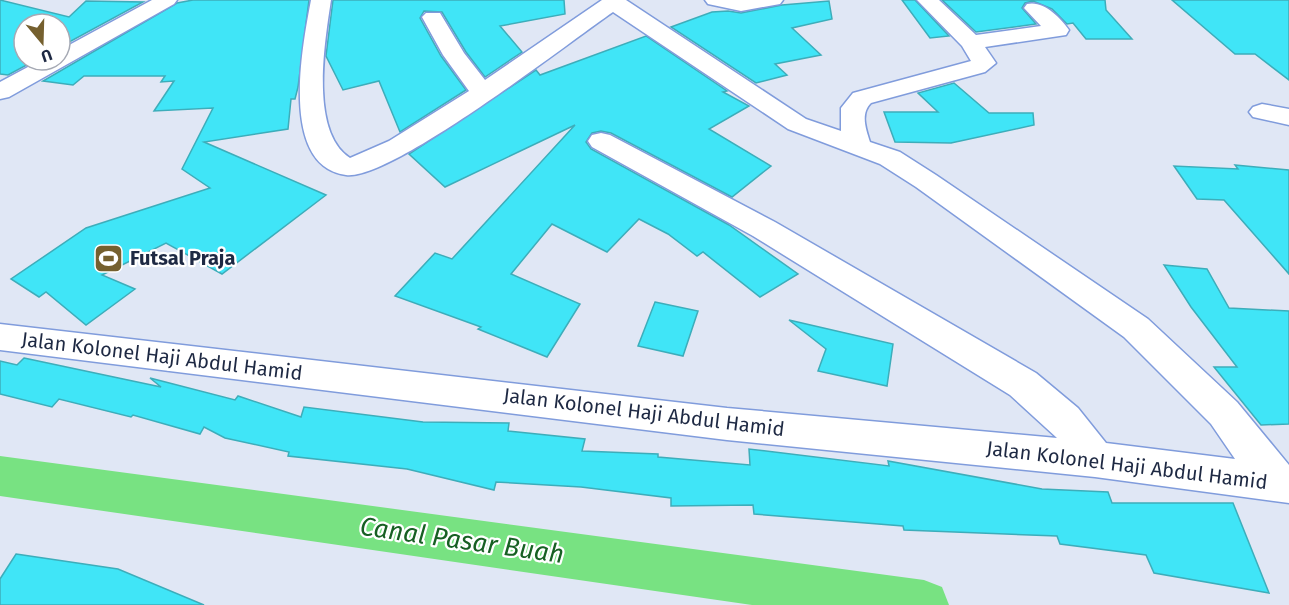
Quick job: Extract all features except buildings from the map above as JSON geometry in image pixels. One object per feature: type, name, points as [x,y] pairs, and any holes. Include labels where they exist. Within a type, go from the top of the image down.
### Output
[{"type":"street","points":[[72,53],[167,0]]},
{"type":"street","points":[[321,0],[311,56],[317,133],[321,143],[339,164],[351,168],[369,163],[529,63],[614,1],[774,111],[797,124],[890,158],[1136,328],[1224,413],[1282,483]]},
{"type":"street","points":[[715,0],[741,4],[773,0]]},
{"type":"street","points":[[858,145],[850,117],[854,104],[862,98],[981,67],[983,58],[971,42],[927,0]]},
{"type":"street","points":[[971,42],[1058,30],[1034,8]]},
{"type":"street","points":[[433,17],[454,55],[482,92]]},
{"type":"street","points":[[3,89],[36,72]]},
{"type":"street","points":[[1262,112],[1289,117]]},
{"type":"street","points":[[601,141],[765,229],[1023,384],[1065,419],[1095,459]]},
{"type":"street","name":"Jalan Kolonel Haji Abdul Hamid","points":[[0,337],[727,424],[1095,459],[1282,483]]},
{"type":"waterway","name":"Canal Pasar Buah","points":[[0,476],[924,605]]},
{"type":"place","name":"Futsal Praja","points":[[109,258]]}]
